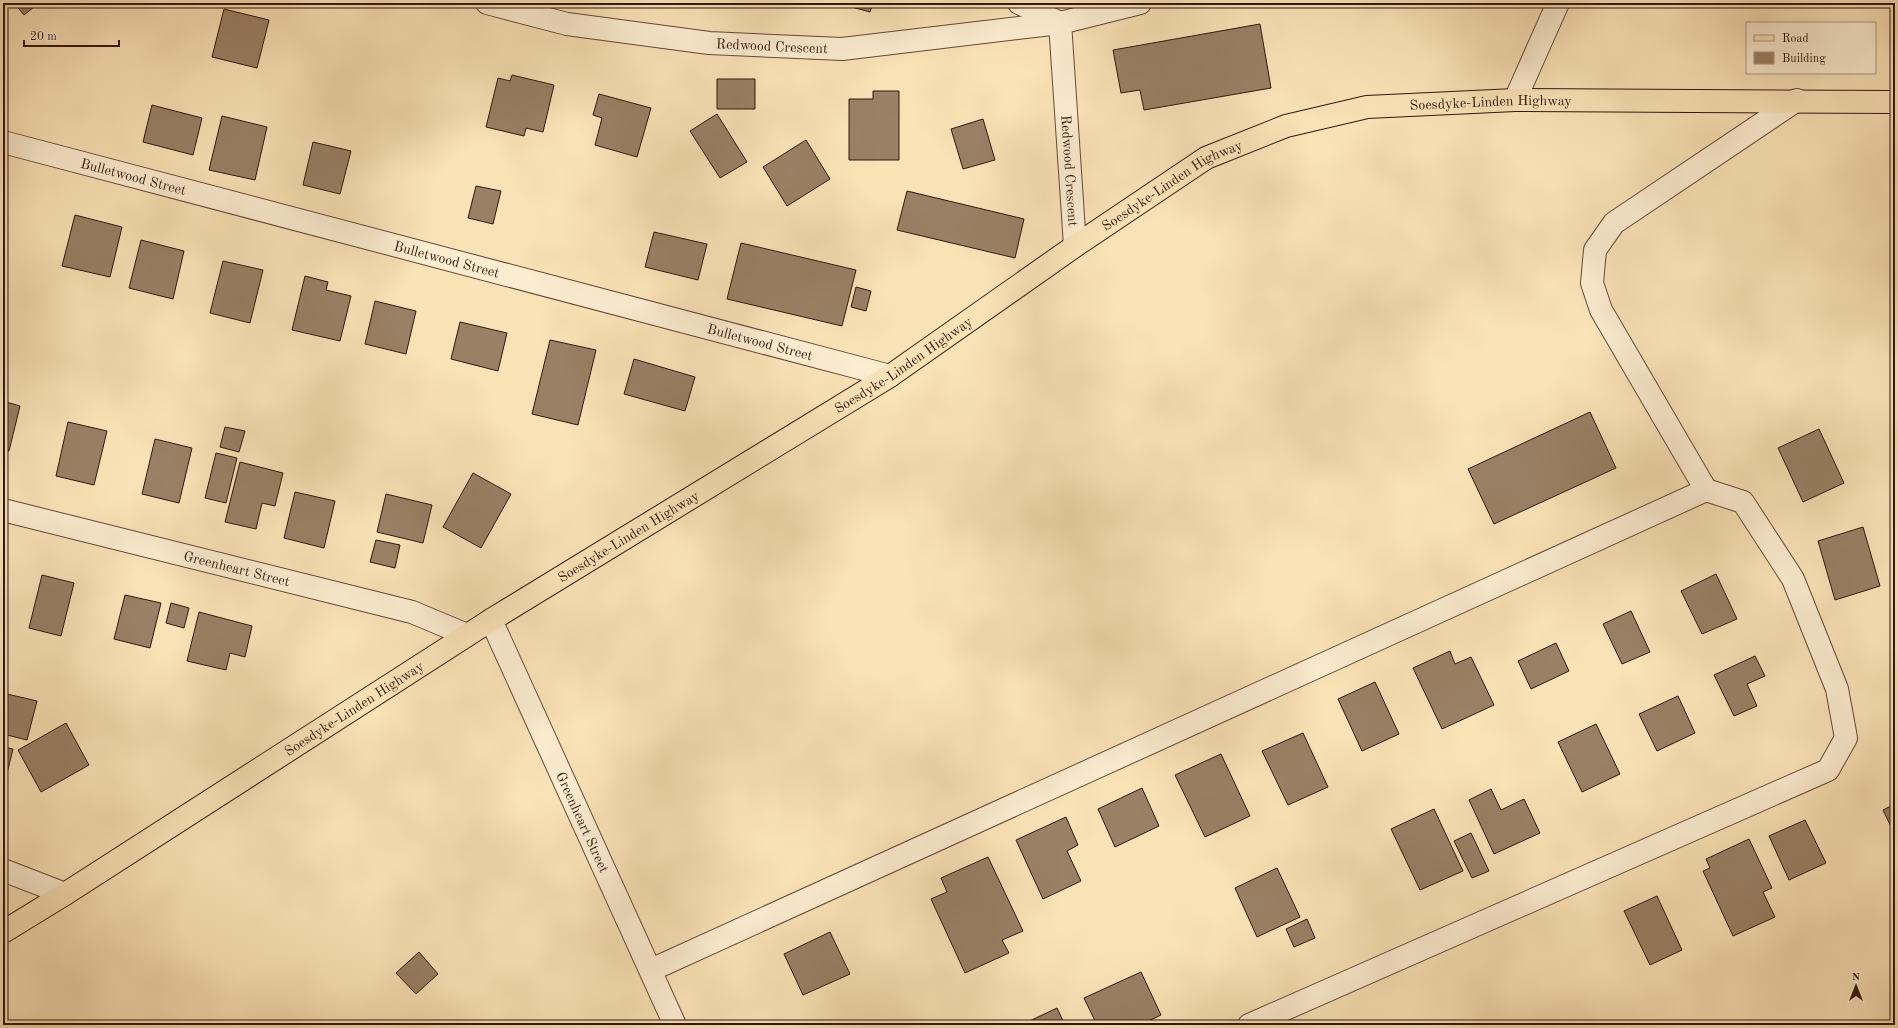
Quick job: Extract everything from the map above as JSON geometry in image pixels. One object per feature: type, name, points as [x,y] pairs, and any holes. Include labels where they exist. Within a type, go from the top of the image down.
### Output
[{"type":"main road","name":"Soesdyke-Linden Highway","points":[[3,932],[65,894],[491,620],[890,376],[1075,246],[1206,158],[1286,126],[1367,106],[1515,100],[1796,100],[1895,102]]},
{"type":"street","name":"Redwood Crescent","points":[[487,3],[567,24],[701,42],[842,49],[1060,23],[1140,3]]},
{"type":"street","points":[[1019,3],[1060,23]]},
{"type":"street","points":[[1515,100],[1558,3]]},
{"type":"street","name":"Redwood Crescent","points":[[1060,23],[1075,246]]},
{"type":"street","points":[[1249,1025],[1828,770],[1846,738],[1837,689],[1793,579],[1743,502],[1706,490],[1601,310],[1592,283],[1595,250],[1614,223],[1796,100]]},
{"type":"street","name":"Bulletwood Street","points":[[3,142],[890,376]]},
{"type":"street","points":[[651,970],[1706,490]]},
{"type":"street","name":"Greenheart Street","points":[[3,510],[412,612],[468,635]]},
{"type":"street","name":"Greenheart Street","points":[[491,620],[675,1025]]},
{"type":"street","points":[[3,870],[65,894]]},
{"type":"building","points":[[14,3],[39,3],[24,15]]},
{"type":"building","points":[[837,3],[873,3],[870,12]]},
{"type":"building","points":[[224,9],[269,20],[257,68],[212,57]]},
{"type":"building","points":[[1260,24],[1271,88],[1144,110],[1140,90],[1121,93],[1113,50]]},
{"type":"building","points":[[512,75],[554,85],[543,132],[526,128],[524,136],[486,127],[498,78],[510,81]]},
{"type":"building","points":[[717,79],[755,79],[755,109],[717,109]]},
{"type":"building","points":[[873,91],[899,91],[899,160],[849,160],[849,99],[873,99]]},
{"type":"building","points":[[599,94],[651,108],[637,157],[595,145],[602,118],[593,115]]},
{"type":"building","points":[[152,105],[202,118],[193,155],[143,142]]},
{"type":"building","points":[[717,114],[747,162],[720,178],[690,131]]},
{"type":"building","points":[[222,116],[267,127],[255,180],[209,170]]},
{"type":"building","points":[[983,119],[995,160],[963,169],[951,129]]},
{"type":"building","points":[[806,140],[830,179],[787,206],[763,167]]},
{"type":"building","points":[[313,142],[351,151],[340,194],[303,185]]},
{"type":"building","points":[[476,186],[501,191],[493,224],[468,218]]},
{"type":"building","points":[[907,191],[1024,219],[1015,258],[897,230]]},
{"type":"building","points":[[75,215],[122,227],[110,277],[62,266]]},
{"type":"building","points":[[654,232],[707,244],[698,280],[645,267]]},
{"type":"building","points":[[141,240],[184,251],[173,299],[129,288]]},
{"type":"building","points":[[741,243],[856,270],[842,326],[727,299]]},
{"type":"building","points":[[223,261],[263,270],[250,323],[210,313]]},
{"type":"building","points":[[305,276],[328,282],[326,290],[351,296],[340,341],[292,330]]},
{"type":"building","points":[[856,287],[871,291],[866,311],[851,307]]},
{"type":"building","points":[[375,301],[416,311],[406,354],[365,344]]},
{"type":"building","points":[[460,322],[507,333],[498,371],[451,359]]},
{"type":"building","points":[[550,340],[596,350],[578,425],[532,414]]},
{"type":"building","points":[[634,359],[695,377],[685,411],[624,394]]},
{"type":"building","points":[[3,401],[20,406],[9,451],[3,450]]},
{"type":"building","points":[[1590,412],[1616,468],[1494,524],[1468,469]]},
{"type":"building","points":[[68,422],[107,431],[94,485],[56,476]]},
{"type":"building","points":[[225,427],[245,431],[239,452],[220,447]]},
{"type":"building","points":[[1819,429],[1844,483],[1803,502],[1778,448]]},
{"type":"building","points":[[155,439],[192,448],[179,503],[142,494]]},
{"type":"building","points":[[216,453],[237,458],[226,503],[205,498]]},
{"type":"building","points":[[240,462],[283,473],[275,506],[262,503],[256,529],[225,522]]},
{"type":"building","points":[[473,473],[511,494],[481,548],[443,527]]},
{"type":"building","points":[[295,492],[335,501],[324,548],[284,538]]},
{"type":"building","points":[[386,494],[432,505],[423,543],[377,532]]},
{"type":"building","points":[[1863,527],[1880,586],[1835,600],[1818,541]]},
{"type":"building","points":[[376,540],[400,545],[395,568],[370,562]]},
{"type":"building","points":[[1716,574],[1737,619],[1702,634],[1681,591]]},
{"type":"building","points":[[42,575],[74,583],[61,636],[29,628]]},
{"type":"building","points":[[125,595],[161,603],[150,648],[114,639]]},
{"type":"building","points":[[171,603],[189,608],[184,628],[166,623]]},
{"type":"building","points":[[1631,611],[1650,652],[1622,664],[1603,624]]},
{"type":"building","points":[[199,612],[252,626],[245,657],[230,653],[226,670],[187,661]]},
{"type":"building","points":[[1556,643],[1569,671],[1531,689],[1518,661]]},
{"type":"building","points":[[1450,651],[1455,664],[1471,657],[1494,705],[1442,729],[1413,668]]},
{"type":"building","points":[[1755,656],[1765,676],[1747,684],[1757,706],[1734,716],[1714,675]]},
{"type":"building","points":[[1375,682],[1399,734],[1362,751],[1338,699]]},
{"type":"building","points":[[7,694],[37,701],[27,740],[3,734],[3,712]]},
{"type":"building","points":[[1678,696],[1695,733],[1657,751],[1639,714]]},
{"type":"building","points":[[66,723],[89,765],[41,792],[18,750]]},
{"type":"building","points":[[1596,724],[1620,774],[1582,792],[1558,742]]},
{"type":"building","points":[[1303,733],[1328,787],[1288,805],[1262,751]]},
{"type":"building","points":[[3,747],[13,749],[3,790]]},
{"type":"building","points":[[1221,754],[1250,816],[1205,837],[1175,775]]},
{"type":"building","points":[[1142,788],[1159,826],[1115,847],[1098,809]]},
{"type":"building","points":[[1491,789],[1501,810],[1524,799],[1540,833],[1494,854],[1469,800]]},
{"type":"building","points":[[1895,804],[1895,835],[1883,810]]},
{"type":"building","points":[[1434,809],[1463,871],[1420,890],[1391,829]]},
{"type":"building","points":[[1066,817],[1078,845],[1067,851],[1081,881],[1043,899],[1016,840]]},
{"type":"building","points":[[1805,820],[1826,863],[1789,880],[1769,836]]},
{"type":"building","points":[[1471,833],[1489,871],[1472,878],[1454,841]]},
{"type":"building","points":[[1749,839],[1772,888],[1763,892],[1775,917],[1733,936],[1703,871],[1710,868],[1706,859]]},
{"type":"building","points":[[988,857],[1023,931],[1002,940],[1009,953],[965,973],[931,899],[947,892],[941,878]]},
{"type":"building","points":[[1277,868],[1300,917],[1257,937],[1235,888]]},
{"type":"building","points":[[1657,896],[1682,950],[1650,965],[1624,911]]},
{"type":"building","points":[[1307,919],[1315,938],[1294,947],[1286,929]]},
{"type":"building","points":[[830,932],[850,974],[803,995],[784,954]]},
{"type":"building","points":[[419,952],[438,974],[416,994],[396,973]]},
{"type":"building","points":[[1141,972],[1161,1015],[1140,1025],[1097,1025],[1084,998]]},
{"type":"building","points":[[1057,1008],[1065,1025],[1021,1025]]}]
